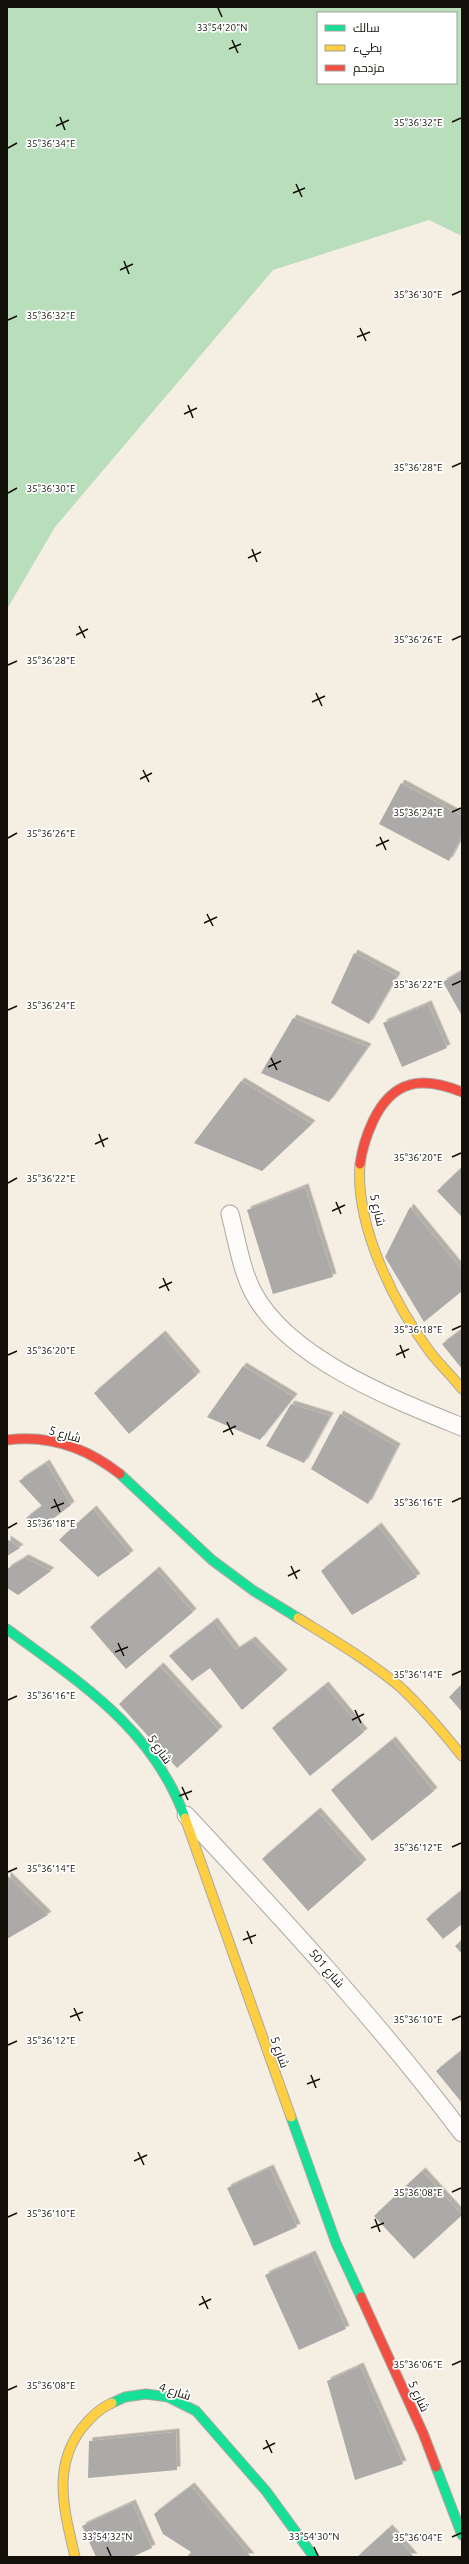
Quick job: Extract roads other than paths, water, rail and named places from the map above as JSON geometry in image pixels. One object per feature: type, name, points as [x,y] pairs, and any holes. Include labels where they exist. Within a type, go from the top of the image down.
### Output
[{"type":"street","name":"شارع 5","points":[[462,1092],[442,1083],[416,1082],[405,1085],[389,1094],[374,1118],[365,1141],[360,1166],[360,1186],[367,1222],[378,1256],[394,1291],[431,1353],[462,1389]]},
{"type":"street","points":[[230,1214],[247,1277],[254,1293],[266,1313],[291,1339],[365,1384],[462,1427]]},
{"type":"street","name":"شارع 5","points":[[7,1440],[40,1439],[68,1445],[94,1456],[117,1472],[213,1560],[388,1678],[437,1724],[462,1756]]},
{"type":"street","name":"شارع 5","points":[[7,1629],[102,1698],[134,1732],[161,1769],[182,1810],[336,2243],[423,2433],[462,2535]]},
{"type":"street","name":"شارع 501","points":[[182,1810],[304,1942],[380,2028],[462,2133]]},
{"type":"street","name":"شارع 4","points":[[75,2557],[62,2498],[65,2461],[73,2442],[91,2415],[106,2404],[120,2397],[147,2394],[179,2402],[191,2407],[204,2418],[265,2490],[314,2557]]}]
